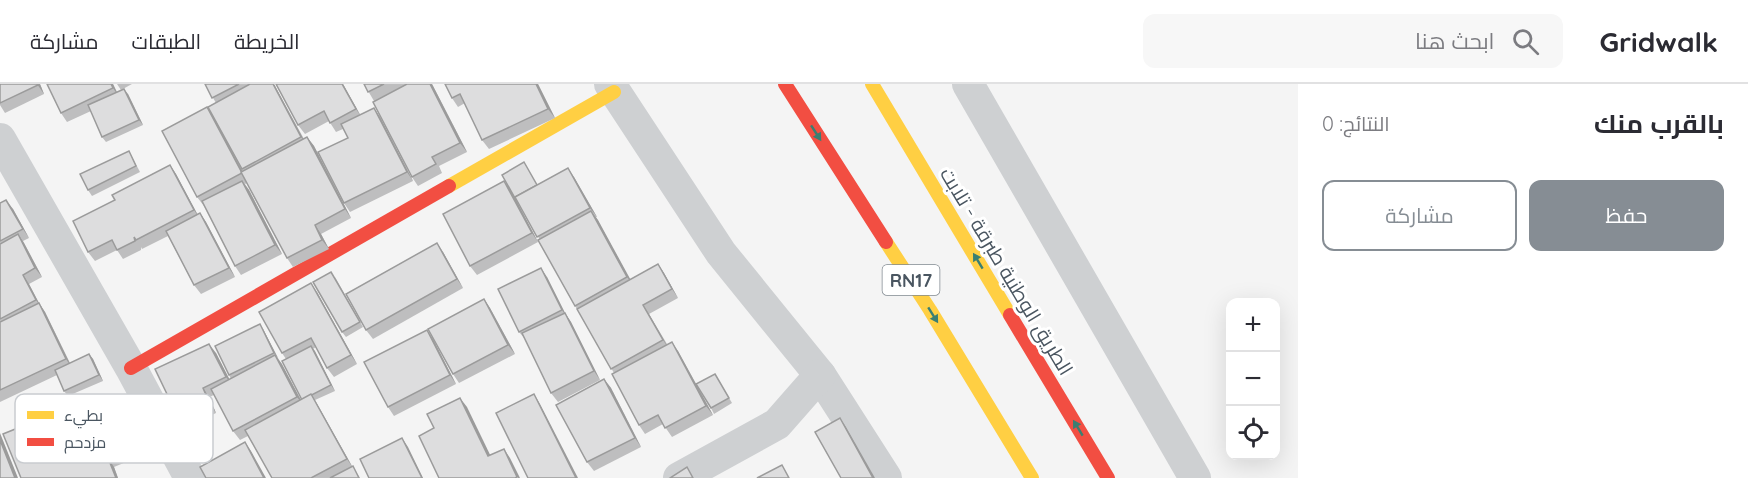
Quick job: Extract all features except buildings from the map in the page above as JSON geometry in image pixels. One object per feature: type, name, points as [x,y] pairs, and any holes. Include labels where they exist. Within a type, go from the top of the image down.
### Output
[{"type":"main road","name":"RN17","points":[[784,84],[930,310],[1032,478]]},
{"type":"main road","name":"الطريق الوطنية طبرقة - تلابت","points":[[872,84],[1108,478]]},
{"type":"main road","points":[[131,368],[612,88]]},
{"type":"street","points":[[968,84],[1195,478]]},
{"type":"street","points":[[612,88],[722,253],[820,375],[886,478]]},
{"type":"street","points":[[5,156],[145,394]]},
{"type":"street","points":[[679,478],[777,424],[820,375]]},
{"type":"street","points":[[182,463],[190,478]]},
{"type":"traffic: slow","points":[[872,84],[1010,315]]},
{"type":"traffic: slow","points":[[449,186],[614,92]]},
{"type":"traffic: slow","points":[[886,242],[1032,478]]},
{"type":"traffic: jam","points":[[785,84],[886,242]]},
{"type":"traffic: jam","points":[[131,368],[449,186]]},
{"type":"traffic: jam","points":[[1010,315],[1108,478]]}]
